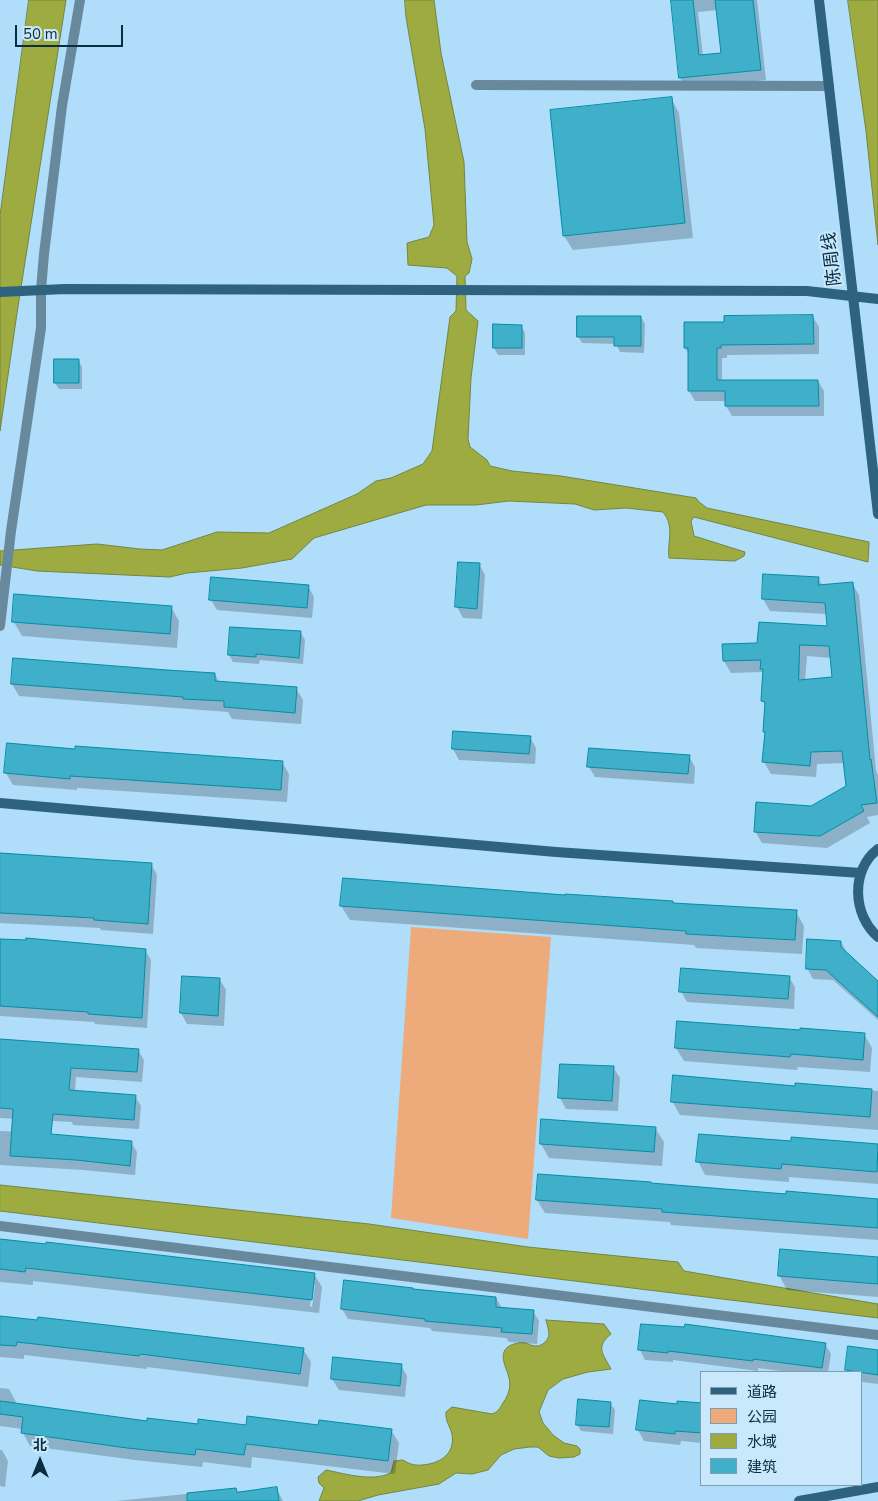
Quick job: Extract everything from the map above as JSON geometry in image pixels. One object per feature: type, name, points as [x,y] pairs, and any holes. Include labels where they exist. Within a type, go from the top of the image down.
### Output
[{"type":"street","points":[[0,626],[11,531],[41,328],[36,290],[62,106],[80,0]]},
{"type":"street","name":"陈周线","points":[[819,0],[878,514]]},
{"type":"street","points":[[476,85],[829,86]]},
{"type":"street","points":[[0,292],[36,290],[807,291],[878,299]]},
{"type":"street","points":[[0,803],[556,852],[861,873]]},
{"type":"street","points":[[878,849],[873,853],[861,873],[858,893],[861,913],[871,931],[878,937]]},
{"type":"street","points":[[0,1226],[878,1335]]},
{"type":"street","points":[[799,1501],[835,1498],[878,1487]]},
{"type":"green space","points":[[411,927],[551,937],[528,1239],[391,1218]]},
{"type":"water","points":[[29,0],[66,0],[0,431],[0,216]]},
{"type":"water","points":[[405,0],[434,0],[441,53],[464,162],[467,242],[472,259],[469,273],[465,276],[466,310],[478,321],[471,378],[468,439],[470,447],[487,460],[490,466],[512,471],[561,476],[696,498],[707,508],[869,542],[868,562],[694,517],[691,521],[694,536],[745,552],[744,556],[735,561],[669,558],[670,529],[663,512],[626,508],[594,510],[575,504],[509,501],[476,505],[426,505],[314,538],[292,559],[242,568],[187,573],[170,577],[37,571],[0,565],[0,551],[97,544],[162,550],[217,532],[269,533],[357,494],[376,481],[391,478],[423,464],[432,451],[450,317],[456,311],[457,276],[447,268],[408,265],[407,243],[429,237],[434,225],[425,129],[406,17]]},
{"type":"water","points":[[848,0],[878,0],[878,245],[866,131]]},
{"type":"water","points":[[0,1185],[369,1224],[528,1247],[678,1262],[684,1271],[878,1304],[878,1318],[0,1211]]},
{"type":"water","points":[[546,1320],[604,1324],[611,1334],[603,1343],[602,1351],[611,1369],[588,1372],[563,1379],[548,1390],[539,1412],[543,1423],[553,1435],[564,1443],[577,1446],[580,1449],[580,1454],[574,1457],[559,1458],[549,1456],[538,1447],[514,1449],[501,1455],[488,1470],[472,1474],[456,1473],[439,1484],[378,1495],[358,1501],[319,1501],[324,1488],[319,1483],[318,1477],[326,1470],[375,1477],[391,1473],[394,1461],[403,1460],[422,1465],[434,1463],[444,1458],[452,1445],[452,1434],[446,1418],[446,1412],[452,1407],[492,1414],[497,1411],[508,1395],[510,1387],[503,1358],[505,1350],[512,1344],[519,1343],[540,1346],[549,1335]]},
{"type":"building","points":[[671,0],[693,0],[699,55],[721,53],[715,0],[753,0],[761,70],[679,78]]},
{"type":"building","points":[[672,97],[685,223],[563,236],[550,110]]},
{"type":"building","points":[[813,315],[814,344],[721,345],[721,348],[717,348],[717,380],[818,380],[819,406],[725,406],[725,391],[688,391],[688,348],[684,348],[684,322],[724,322],[724,316]]},
{"type":"building","points":[[577,316],[641,316],[641,346],[614,346],[614,337],[577,337]]},
{"type":"building","points":[[493,324],[522,325],[522,348],[493,348]]},
{"type":"building","points":[[54,359],[79,359],[79,383],[54,383]]},
{"type":"building","points":[[458,562],[480,563],[477,609],[455,607]]},
{"type":"building","points":[[763,574],[819,577],[818,585],[853,582],[870,760],[877,803],[861,805],[864,811],[820,836],[754,832],[756,802],[811,806],[846,786],[842,751],[811,752],[810,766],[762,762],[765,702],[761,701],[763,669],[760,669],[761,660],[723,661],[722,644],[757,643],[759,622],[827,626],[825,603],[762,599]],"holes":[[[800,645],[829,646],[832,677],[799,680]]]},
{"type":"building","points":[[211,577],[309,585],[307,608],[209,600]]},
{"type":"building","points":[[14,594],[172,606],[170,634],[12,622]]},
{"type":"building","points":[[230,627],[301,631],[299,658],[256,654],[256,657],[228,655]]},
{"type":"building","points":[[13,658],[215,673],[215,681],[297,687],[295,713],[224,707],[224,701],[11,684]]},
{"type":"building","points":[[453,731],[531,736],[529,754],[452,749]]},
{"type":"building","points":[[7,743],[75,749],[75,746],[283,761],[281,790],[70,776],[70,779],[4,773]]},
{"type":"building","points":[[589,748],[690,755],[688,774],[587,767]]},
{"type":"building","points":[[0,853],[152,863],[148,924],[94,920],[94,918],[0,913]]},
{"type":"building","points":[[343,878],[565,895],[673,901],[673,903],[797,910],[795,940],[686,934],[686,931],[340,906]]},
{"type":"building","points":[[26,938],[146,949],[142,1018],[0,1006],[0,939],[26,940]]},
{"type":"building","points":[[807,939],[841,941],[841,947],[878,981],[878,1017],[826,970],[806,969]]},
{"type":"building","points":[[681,968],[790,976],[788,999],[679,992]]},
{"type":"building","points":[[182,976],[220,978],[218,1016],[180,1013]]},
{"type":"building","points":[[677,1021],[865,1033],[863,1060],[791,1054],[790,1057],[675,1048]]},
{"type":"building","points":[[0,1039],[139,1049],[137,1072],[71,1068],[69,1090],[136,1095],[134,1120],[53,1114],[51,1134],[132,1141],[130,1166],[10,1156],[13,1109],[0,1108]]},
{"type":"building","points":[[560,1064],[614,1066],[612,1101],[558,1098]]},
{"type":"building","points":[[673,1075],[795,1086],[795,1083],[872,1089],[870,1117],[671,1102]]},
{"type":"building","points":[[541,1119],[656,1127],[654,1152],[540,1144]]},
{"type":"building","points":[[699,1134],[791,1141],[791,1137],[878,1144],[877,1172],[782,1164],[781,1169],[696,1162]]},
{"type":"building","points":[[538,1174],[786,1194],[786,1191],[878,1199],[878,1228],[662,1212],[662,1209],[536,1200]]},
{"type":"building","points":[[0,1239],[46,1244],[46,1242],[315,1273],[312,1300],[26,1268],[25,1272],[0,1269]]},
{"type":"building","points":[[780,1249],[878,1257],[878,1284],[778,1276]]},
{"type":"building","points":[[344,1280],[496,1297],[496,1307],[534,1310],[532,1334],[501,1332],[502,1328],[425,1321],[425,1319],[341,1309]]},
{"type":"building","points":[[0,1316],[37,1320],[38,1317],[304,1348],[300,1374],[140,1354],[139,1356],[17,1342],[16,1346],[0,1345]]},
{"type":"building","points":[[641,1324],[684,1327],[685,1324],[826,1343],[822,1368],[753,1359],[753,1361],[668,1351],[668,1353],[638,1350]]},
{"type":"building","points":[[848,1346],[878,1350],[878,1375],[863,1373],[863,1371],[845,1370]]},
{"type":"building","points":[[333,1357],[402,1364],[400,1386],[331,1379]]},
{"type":"building","points":[[578,1399],[611,1402],[609,1427],[576,1425]]},
{"type":"building","points":[[640,1400],[677,1404],[677,1401],[700,1403],[700,1433],[675,1431],[675,1434],[636,1430]]},
{"type":"building","points":[[0,1401],[147,1421],[147,1418],[198,1424],[198,1419],[246,1425],[247,1416],[318,1425],[319,1420],[392,1429],[388,1461],[246,1444],[244,1455],[196,1449],[195,1455],[127,1448],[21,1433],[23,1417],[0,1414]]},
{"type":"building","points":[[277,1487],[279,1501],[187,1501],[187,1493],[236,1488],[237,1492]]}]
